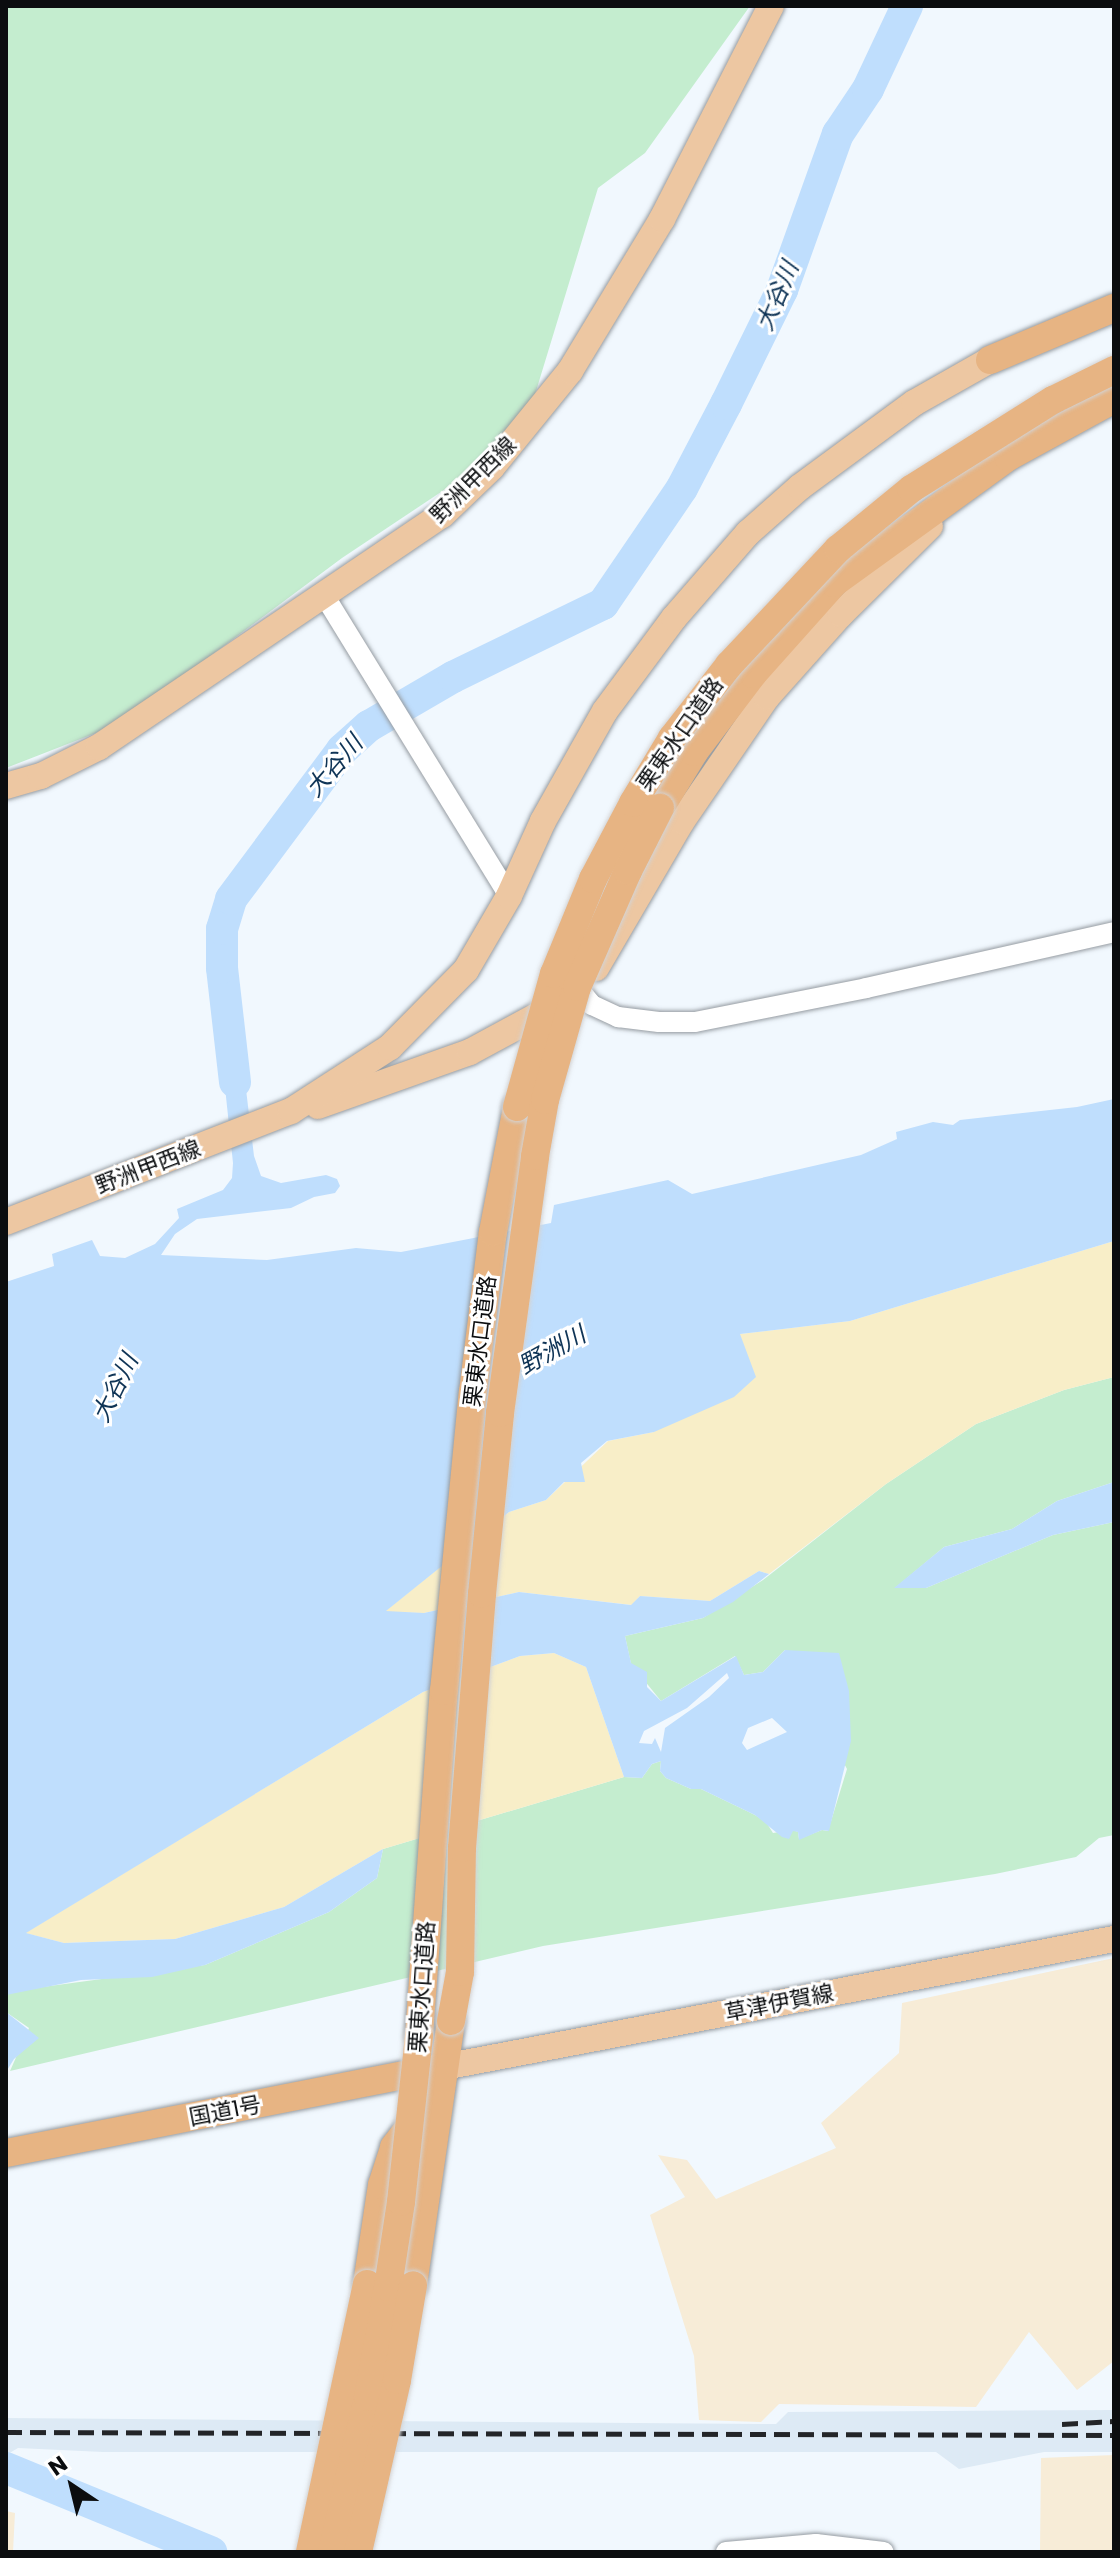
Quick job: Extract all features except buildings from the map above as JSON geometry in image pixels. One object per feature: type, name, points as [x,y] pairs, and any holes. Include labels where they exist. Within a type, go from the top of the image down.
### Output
[{"type":"highway","points":[[990,360],[1114,308]]},
{"type":"highway","name":"栗東水口道路","points":[[332,2552],[368,2397],[403,2188],[419,2036],[446,1675],[493,1232],[526,1069],[554,974],[593,879],[656,764],[729,665],[778,610],[838,549],[911,489],[1027,415],[1114,370]]},
{"type":"highway","name":"栗東水口道路","points":[[358,2552],[397,2380],[460,1972],[462,1848],[503,1383],[545,1100],[577,987],[628,871],[660,808],[694,752],[753,674],[834,583],[1008,457],[1114,399]]},
{"type":"highway","points":[[310,2552],[367,2284],[382,2185],[394,2147],[424,2109],[444,2067]]},
{"type":"highway","name":"国道1号","points":[[6,2153],[444,2067]]},
{"type":"main road","name":"野洲甲西線","points":[[6,786],[41,776],[99,747],[442,515],[492,467],[570,371],[662,219],[771,6]]},
{"type":"main road","name":"野洲甲西線","points":[[6,1222],[291,1111],[390,1047],[466,970],[509,896],[543,821],[605,711],[674,618],[748,533],[846,450],[914,403],[990,360]]},
{"type":"main road","points":[[581,992],[682,821],[767,697],[895,557],[1008,457]]},
{"type":"main road","name":"野洲甲西線","points":[[291,1111],[322,1105],[470,1052],[581,992]]},
{"type":"main road","name":"草津伊賀線","points":[[444,2067],[1114,1939]]},
{"type":"street","points":[[324,595],[509,896]]},
{"type":"street","points":[[581,992],[592,1005],[618,1017],[695,1022],[866,988],[1114,932]]},
{"type":"street","points":[[726,2552],[816,2544],[884,2552]]},
{"type":"shaded area","points":[[1114,1958],[1114,2361],[1077,2390],[1029,2332],[976,2407],[779,2404],[761,2422],[699,2420],[694,2356],[650,2215],[685,2197],[658,2155],[687,2160],[716,2199],[836,2148],[821,2123],[899,2053],[902,2003]]},
{"type":"shaded area","points":[[1114,2410],[1114,2452],[1044,2452],[959,2469],[936,2452],[103,2452],[18,2448],[6,2455],[6,2418],[776,2424],[788,2412]]},
{"type":"shaded area","points":[[1114,2455],[1114,2552],[1040,2552],[1041,2458]]},
{"type":"shaded area","points":[[6,2511],[15,2513],[13,2552],[6,2552]]},
{"type":"green space","points":[[6,6],[750,6],[645,153],[598,188],[533,401],[489,460],[342,558],[119,724],[6,768]]},
{"type":"green space","points":[[1114,1377],[1114,1482],[1057,1501],[1012,1529],[944,1547],[895,1588],[926,1588],[1053,1535],[1114,1522],[1114,1835],[1099,1838],[1076,1857],[995,1874],[543,1946],[10,2071],[29,2028],[6,2012],[6,1995],[13,1991],[205,1965],[329,1912],[377,1878],[383,1849],[624,1777],[642,1778],[652,1764],[661,1761],[660,1771],[666,1778],[691,1789],[701,1789],[755,1815],[766,1822],[773,1833],[793,1830],[798,1832],[799,1839],[822,1830],[828,1831],[847,1769],[785,1650],[763,1672],[744,1675],[735,1656],[661,1701],[631,1664],[625,1636],[703,1618],[763,1580],[886,1484],[976,1424],[1064,1390]]},
{"type":"sand","points":[[1114,1241],[1114,1377],[1064,1390],[976,1424],[886,1484],[769,1574],[759,1571],[710,1601],[640,1596],[632,1605],[519,1592],[424,1613],[384,1612],[509,1512],[546,1500],[608,1441],[654,1432],[740,1334],[850,1321]]},
{"type":"sand","points":[[554,1653],[586,1667],[624,1777],[383,1849],[284,1907],[175,1939],[64,1943],[25,1933],[423,1692],[520,1656]]},
{"type":"water","name":"野洲川","points":[[236,1039],[238,1056],[242,1056],[254,1156],[261,1176],[281,1183],[326,1175],[337,1179],[340,1186],[335,1193],[314,1197],[291,1208],[197,1219],[175,1234],[161,1255],[267,1260],[356,1248],[401,1252],[551,1223],[554,1205],[668,1180],[692,1194],[861,1155],[897,1139],[896,1132],[933,1122],[953,1125],[960,1120],[1077,1107],[1114,1099],[1114,1241],[850,1321],[740,1334],[756,1377],[734,1397],[654,1432],[607,1441],[581,1463],[585,1482],[564,1482],[546,1500],[509,1512],[386,1611],[424,1613],[519,1592],[631,1605],[640,1596],[710,1601],[759,1571],[769,1574],[733,1602],[703,1618],[625,1636],[631,1663],[647,1672],[647,1687],[661,1701],[736,1656],[744,1675],[763,1672],[785,1650],[839,1653],[849,1691],[851,1741],[829,1831],[822,1830],[799,1840],[798,1832],[793,1831],[789,1839],[782,1837],[755,1815],[701,1789],[691,1789],[666,1778],[660,1771],[661,1761],[652,1764],[642,1778],[624,1777],[586,1667],[554,1653],[520,1656],[423,1692],[26,1933],[64,1943],[175,1939],[284,1907],[383,1849],[377,1878],[329,1912],[205,1965],[152,1977],[81,1980],[6,1995],[6,1282],[54,1266],[52,1254],[92,1240],[100,1256],[125,1258],[155,1244],[179,1218],[177,1209],[223,1190],[232,1178],[233,1163],[222,1059],[227,1057],[226,1040]],"holes":[[[727,1673],[729,1678],[709,1697],[665,1728],[661,1752],[655,1738],[652,1744],[639,1743],[644,1731],[687,1708]],[[772,1718],[787,1732],[747,1750],[742,1743],[748,1728]]]},
{"type":"water","points":[[1114,1482],[1114,1522],[1053,1535],[926,1588],[894,1588],[944,1547],[1012,1529],[1057,1501]]},
{"type":"water","points":[[6,2012],[39,2038],[14,2059],[6,2072]]},
{"type":"waterway","name":"大谷川","points":[[235,1082],[222,968],[222,929],[231,899],[342,750],[369,726],[453,677],[603,604],[682,488],[726,404],[782,290],[838,134],[868,89],[907,6]]},
{"type":"waterway","points":[[6,2468],[211,2552]]},
{"type":"railway","points":[[1062,2424],[1114,2421]]},
{"type":"railway","points":[[6,2432],[1114,2435]]}]
